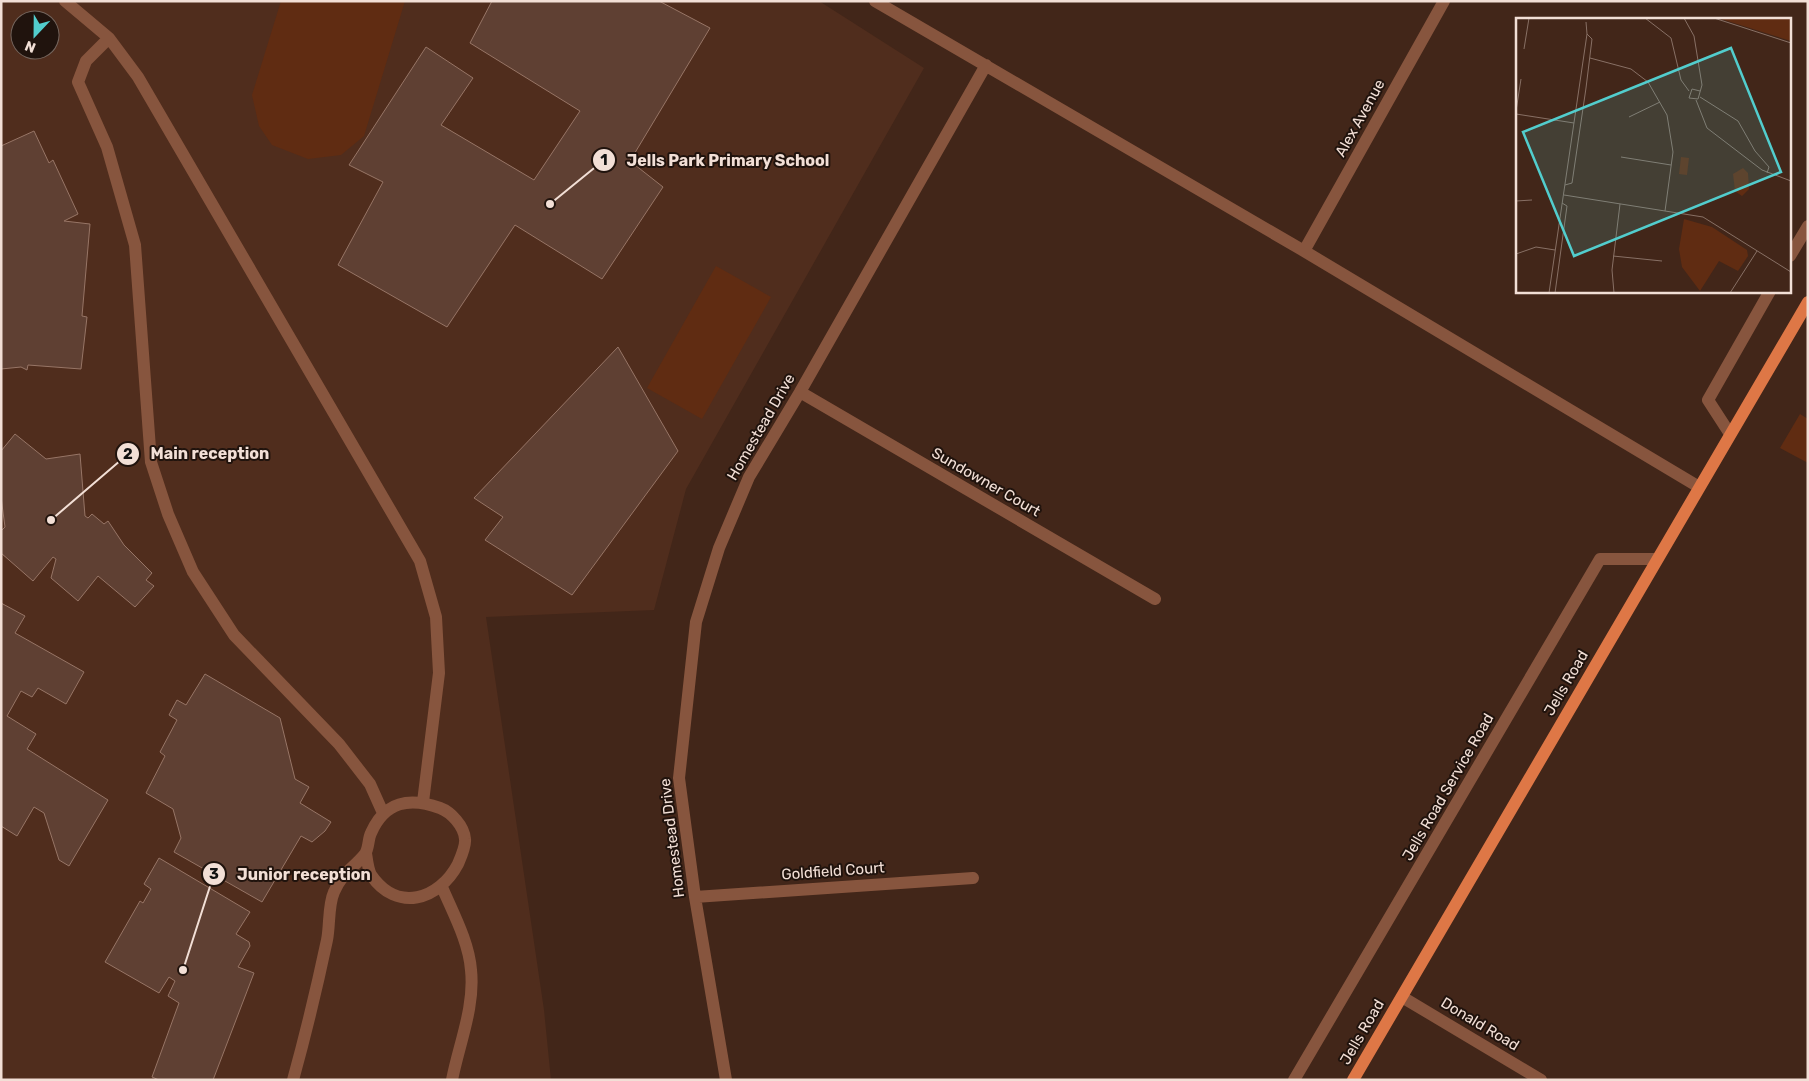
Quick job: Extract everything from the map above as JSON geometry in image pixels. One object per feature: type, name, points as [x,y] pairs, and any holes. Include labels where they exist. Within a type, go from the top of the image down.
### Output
[{"type":"main road","name":"Jells Road","points":[[1353,1080],[1808,302]]},
{"type":"street","points":[[65,1],[109,38],[138,77],[420,561],[436,617],[439,673],[423,802]]},
{"type":"street","points":[[875,1],[1304,251],[1699,488]]},
{"type":"street","name":"Alex Avenue","points":[[1304,251],[1444,1]]},
{"type":"street","points":[[109,38],[86,62],[78,82],[107,147],[135,245],[151,462],[168,514],[193,572],[234,635],[340,744],[370,784],[383,814]]},
{"type":"street","name":"Homestead Drive","points":[[726,1080],[695,897],[679,778],[696,622],[719,548],[748,477],[800,392],[986,64]]},
{"type":"street","points":[[1792,253],[1808,226]]},
{"type":"street","points":[[1730,434],[1708,400],[1769,292]]},
{"type":"street","name":"Sundowner Court","points":[[800,392],[1155,599]]},
{"type":"street","name":"Jells Road Service Road","points":[[1294,1080],[1600,559],[1657,558]]},
{"type":"street","points":[[404,802],[423,802],[444,810],[459,823],[465,839],[461,857],[453,873],[442,887],[419,898],[400,897],[383,888],[370,874],[366,853],[371,833],[383,814],[404,802]]},
{"type":"street","points":[[293,1080],[314,999],[328,933],[333,893],[345,872],[366,853]]},
{"type":"street","name":"Goldfield Court","points":[[695,897],[973,878]]},
{"type":"street","points":[[442,887],[465,945],[472,969],[472,996],[452,1080]]},
{"type":"street","name":"Donald Road","points":[[1402,997],[1540,1080]]},
{"type":"shaded area","points":[[1,1],[819,1],[924,68],[686,489],[654,610],[486,617],[544,1010],[551,1080],[1,1080]]},
{"type":"shaded area","points":[[281,1],[405,1],[364,136],[341,155],[308,159],[272,145],[259,126],[252,95]]},
{"type":"shaded area","points":[[716,266],[771,297],[702,419],[647,388]]},
{"type":"shaded area","points":[[1800,414],[1808,419],[1808,463],[1780,448]]},
{"type":"building","points":[[492,1],[659,1],[710,28],[630,161],[663,187],[602,279],[515,225],[447,327],[338,265],[383,182],[349,165],[426,47],[473,78],[441,125],[534,180],[580,111],[470,43]]},
{"type":"building","points":[[34,131],[49,163],[53,160],[78,214],[64,221],[90,224],[82,316],[87,317],[81,369],[28,365],[27,370],[21,367],[1,369],[1,146]]},
{"type":"building","points":[[618,347],[678,451],[572,595],[485,540],[503,517],[474,498]]},
{"type":"building","points":[[15,434],[46,459],[80,454],[85,516],[88,518],[92,514],[104,524],[108,521],[124,545],[152,573],[146,580],[154,586],[135,607],[98,576],[78,601],[51,578],[56,559],[53,557],[33,581],[1,553],[1,531],[5,527],[1,497],[1,451]]},
{"type":"building","points":[[1,603],[25,616],[15,633],[84,672],[66,704],[38,688],[32,697],[21,691],[7,716],[36,734],[27,749],[108,800],[69,866],[59,860],[44,813],[34,807],[17,836],[1,826]]},
{"type":"building","points":[[205,674],[280,718],[295,779],[309,787],[300,803],[331,822],[325,831],[312,842],[301,836],[262,902],[174,852],[181,838],[173,809],[146,793],[165,756],[160,752],[177,720],[169,715],[177,700],[186,705]]},
{"type":"building","points":[[159,858],[250,912],[236,934],[249,942],[250,946],[238,967],[254,973],[213,1080],[159,1080],[152,1077],[179,1003],[168,996],[175,981],[169,977],[159,993],[105,962],[140,901],[143,903],[151,889],[144,884]]},
{"type":"place","name":"Jells Park Primary School","points":[[550,204]]},
{"type":"place","name":"Main reception","points":[[51,520]]},
{"type":"place","name":"Junior reception","points":[[183,970]]}]
